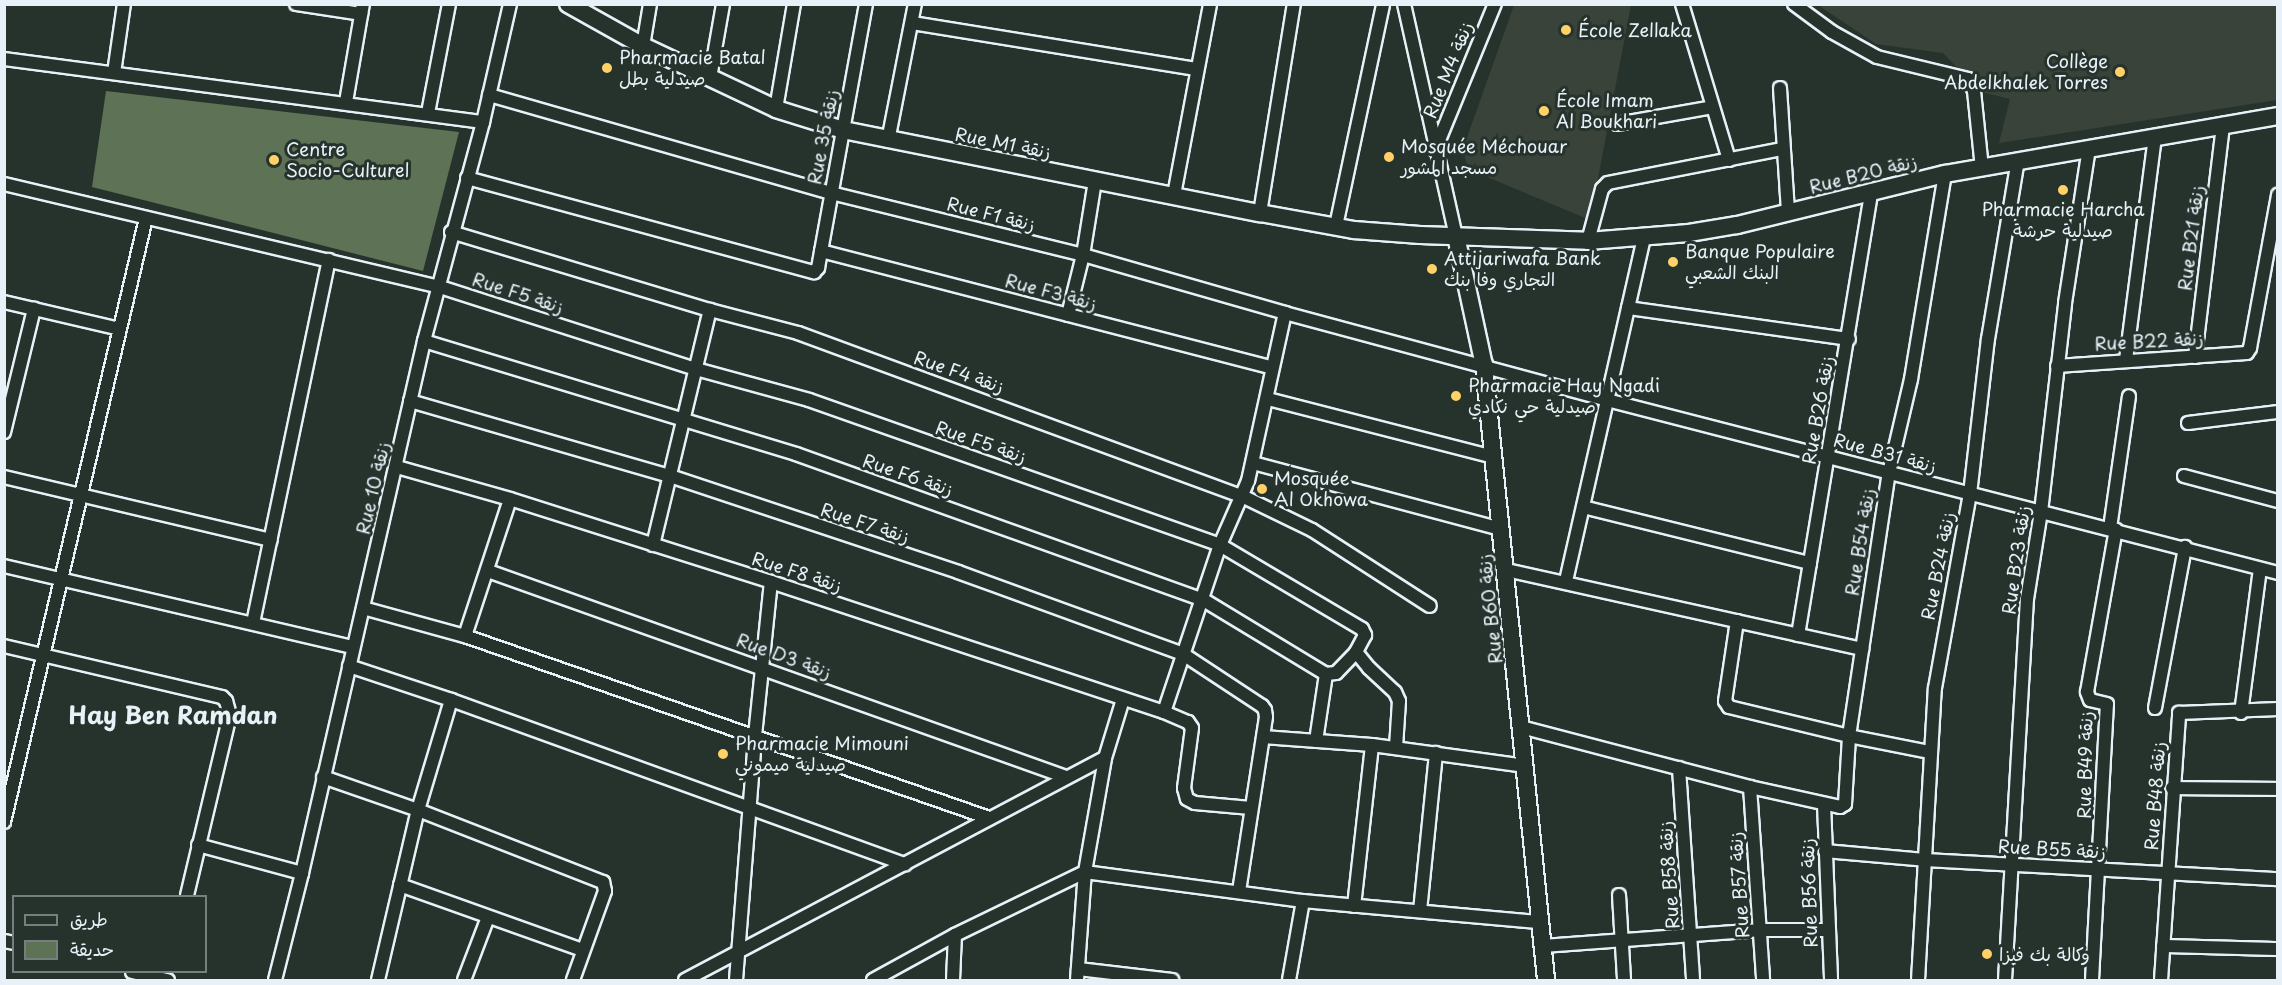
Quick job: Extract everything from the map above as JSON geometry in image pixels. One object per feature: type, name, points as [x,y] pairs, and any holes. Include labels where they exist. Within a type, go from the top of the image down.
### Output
[{"type":"street","points":[[114,73],[124,4]]},
{"type":"street","points":[[296,4],[362,9],[346,102]]},
{"type":"street","points":[[428,113],[449,4]]},
{"type":"street","name":"Rue 10 زنقة","points":[[274,981],[302,873],[437,286],[483,122],[510,4]]},
{"type":"street","points":[[643,46],[650,4]]},
{"type":"street","points":[[710,78],[723,4]]},
{"type":"street","points":[[776,109],[794,4]]},
{"type":"street","name":"Rue 35 زنقة","points":[[467,178],[811,273],[818,268],[866,4]]},
{"type":"street","points":[[888,141],[915,4]]},
{"type":"street","points":[[1174,195],[1210,4]]},
{"type":"street","points":[[1260,213],[1294,4]]},
{"type":"street","points":[[1336,226],[1383,4]]},
{"type":"street","points":[[1404,4],[1456,236]]},
{"type":"street","name":"Rue M4 زنقة","points":[[1435,150],[1494,4]]},
{"type":"street","points":[[1682,4],[1729,160]]},
{"type":"street","points":[[1794,4],[1832,32],[1877,57],[1968,79],[1974,91],[1982,168]]},
{"type":"street","name":"Rue M1 زنقة","points":[[577,7],[643,46],[776,109],[843,130],[888,141],[1260,213],[1377,232],[1456,236]]},
{"type":"street","points":[[912,22],[1196,69]]},
{"type":"street","points":[[4,59],[228,89],[346,102],[483,122]]},
{"type":"street","points":[[1780,88],[1782,149],[1788,213]]},
{"type":"street","name":"Rue F1 زنقة","points":[[489,95],[831,193],[1083,255],[1285,313],[1485,365]]},
{"type":"street","points":[[1617,124],[1713,107]]},
{"type":"street","name":"Rue B20 زنقة","points":[[1456,236],[1588,241],[1644,238],[1727,227],[1945,174],[2277,116]]},
{"type":"street","name":"Rue B21 زنقة","points":[[2195,357],[2223,124]]},
{"type":"street","points":[[2126,360],[2155,136]]},
{"type":"street","name":"Rue B23 زنقة","points":[[2005,981],[2026,608],[2041,512],[2057,366],[2089,148]]},
{"type":"street","points":[[1588,241],[1602,189],[1608,183],[1782,149]]},
{"type":"street","name":"Rue B24 زنقة","points":[[1918,981],[1936,678],[1970,494],[1989,339],[2018,160]]},
{"type":"street","name":"Rue B54 زنقة","points":[[1824,804],[1840,807],[1846,800],[1849,736],[1889,473],[1911,379],[1945,174]]},
{"type":"street","points":[[1068,315],[1083,255],[1095,181]]},
{"type":"street","name":"Rue F5 زنقة","points":[[4,184],[437,286],[696,369],[809,400],[1220,545],[1362,629],[1365,635],[1356,652]]},
{"type":"street","name":"Rue B26 زنقة","points":[[1798,635],[1872,190]]},
{"type":"street","name":"Rue B22 زنقة","points":[[2057,366],[2244,353],[2250,348],[2277,195]]},
{"type":"street","points":[[4,822],[7,796],[44,656],[60,579],[146,218]]},
{"type":"street","name":"Rue F4 زنقة","points":[[451,232],[710,310],[798,333],[1242,496],[1312,530],[1430,606]]},
{"type":"street","name":"Rue B60 زنقة","points":[[1456,236],[1485,365],[1546,981]]},
{"type":"street","points":[[1566,581],[1644,238]]},
{"type":"street","name":"Rue F3 زنقة","points":[[821,251],[1272,368]]},
{"type":"street","points":[[253,623],[329,260]]},
{"type":"street","points":[[4,302],[120,329]]},
{"type":"street","points":[[1628,308],[1849,339]]},
{"type":"street","points":[[4,432],[34,309]]},
{"type":"street","points":[[654,545],[710,310]]},
{"type":"street","points":[[1164,712],[1220,545],[1242,496],[1253,463],[1285,313]]},
{"type":"street","name":"Rue F6 زنقة","points":[[424,341],[796,454],[1202,599],[1326,674]]},
{"type":"street","name":"Rue B31 زنقة","points":[[1485,365],[1607,400],[2185,547],[2277,573]]},
{"type":"street","points":[[2113,529],[2129,396]]},
{"type":"street","points":[[1268,399],[1494,457]]},
{"type":"street","name":"Rue F7 زنقة","points":[[410,401],[670,476],[958,572],[1183,654],[1262,706],[1266,717],[1263,737]]},
{"type":"street","points":[[2188,423],[2277,412]]},
{"type":"street","points":[[1253,463],[1501,529]]},
{"type":"street","name":"Rue F8 زنقة","points":[[397,467],[510,499],[771,582],[1164,712],[1188,722],[1192,728],[1184,788],[1187,799],[1195,803],[1251,808]]},
{"type":"street","points":[[2184,476],[2277,501]]},
{"type":"street","points":[[4,477],[272,540]]},
{"type":"street","points":[[465,636],[510,499]]},
{"type":"street","points":[[1583,507],[1810,563]]},
{"type":"street","name":"Rue B49 زنقة","points":[[2092,981],[2107,704],[2090,700],[2086,692],[2113,529]]},
{"type":"street","points":[[2155,708],[2185,547]]},
{"type":"street","points":[[4,566],[353,647]]},
{"type":"street","points":[[2241,713],[2260,569]]},
{"type":"street","points":[[1506,570],[1566,581],[1862,650]]},
{"type":"street","name":"Rue D3 زنقة","points":[[488,571],[1066,777]]},
{"type":"street","points":[[736,981],[755,736],[771,582]]},
{"type":"street","points":[[363,608],[465,636],[988,818]]},
{"type":"street","points":[[1737,621],[1725,700],[1727,706],[1849,736],[1930,752]]},
{"type":"street","points":[[4,646],[222,697],[226,700],[230,715],[187,895]]},
{"type":"street","points":[[1316,741],[1326,674],[1336,673],[1356,652],[1398,697],[1396,748]]},
{"type":"street","points":[[349,666],[451,700],[906,864]]},
{"type":"street","points":[[1123,699],[1105,758],[1085,872],[1078,975],[1172,981]]},
{"type":"street","points":[[378,981],[417,810],[451,700]]},
{"type":"street","name":"Rue B48 زنقة","points":[[2161,981],[2172,788],[2179,712],[2241,713],[2277,710]]},
{"type":"street","points":[[1521,727],[1824,804]]},
{"type":"street","points":[[1239,892],[1263,737],[1372,745],[1526,766]]},
{"type":"street","points":[[1354,906],[1372,745]]},
{"type":"street","points":[[1420,911],[1436,753]]},
{"type":"street","points":[[685,981],[988,818],[1105,758]]},
{"type":"street","name":"Rue B58 زنقة","points":[[1679,768],[1693,981]]},
{"type":"street","points":[[323,777],[417,810],[603,882],[605,891],[573,981]]},
{"type":"street","name":"Rue B57 زنقة","points":[[1750,787],[1763,981]]},
{"type":"street","points":[[2172,788],[2277,789]]},
{"type":"street","name":"Rue B56 زنقة","points":[[1824,804],[1831,981]]},
{"type":"street","points":[[198,845],[302,873]]},
{"type":"street","name":"Rue B55 زنقة","points":[[1825,851],[1925,860],[2168,875],[2277,879]]},
{"type":"street","points":[[873,981],[955,935],[1085,872],[1303,901],[1540,922]]},
{"type":"street","points":[[400,885],[583,950]]},
{"type":"street","points":[[1619,895],[1624,981]]},
{"type":"street","points":[[1289,981],[1303,901]]},
{"type":"street","points":[[464,981],[488,917]]},
{"type":"street","points":[[1543,946],[1761,930],[1828,930]]},
{"type":"street","points":[[953,981],[955,935]]},
{"type":"street","points":[[2163,946],[2277,949]]},
{"type":"street","points":[[136,973],[168,980]]},
{"type":"shaded area","name":"École Imam Al Boukhari","points":[[1514,5],[1631,5],[1590,220],[1468,169],[1463,149]]},
{"type":"shaded area","name":"Collège Abdelkhalek Torres","points":[[1818,5],[2277,5],[2277,100],[1999,143],[2010,99],[1981,92],[1943,53],[1876,44]]},
{"type":"green space","name":"Centre Socio-Culturel","points":[[106,91],[459,132],[423,271],[92,187]]},
{"type":"place","name":"École Zellaka","points":[[1566,30]]},
{"type":"place","name":"Pharmacie Batal صيدلية بطل","points":[[607,68]]},
{"type":"place","name":"Collège Abdelkhalek Torres","points":[[2120,72]]},
{"type":"place","name":"École Imam Al Boukhari","points":[[1544,111]]},
{"type":"place","name":"Mosquée Méchouar مسجد المشور","points":[[1389,157]]},
{"type":"place","name":"Centre Socio-Culturel","points":[[274,160]]},
{"type":"place","name":"Pharmacie Harcha صيدلية حرشة","points":[[2063,190]]},
{"type":"place","name":"Banque Populaire البنك الشعبي","points":[[1673,262]]},
{"type":"place","name":"Attijariwafa Bank التجاري وفا بنك","points":[[1432,269]]},
{"type":"place","name":"Pharmacie Hay Ngadi صيدلية حي نكادي","points":[[1456,396]]},
{"type":"place","name":"Mosquée Al Okhowa","points":[[1262,489]]},
{"type":"place","name":"Pharmacie Mimouni صيدلية ميموني","points":[[723,754]]},
{"type":"place","name":"وكالة بك فيزا","points":[[1987,954]]},
{"type":"district","name":"Hay Ben Ramdan","points":[[173,715]]}]
